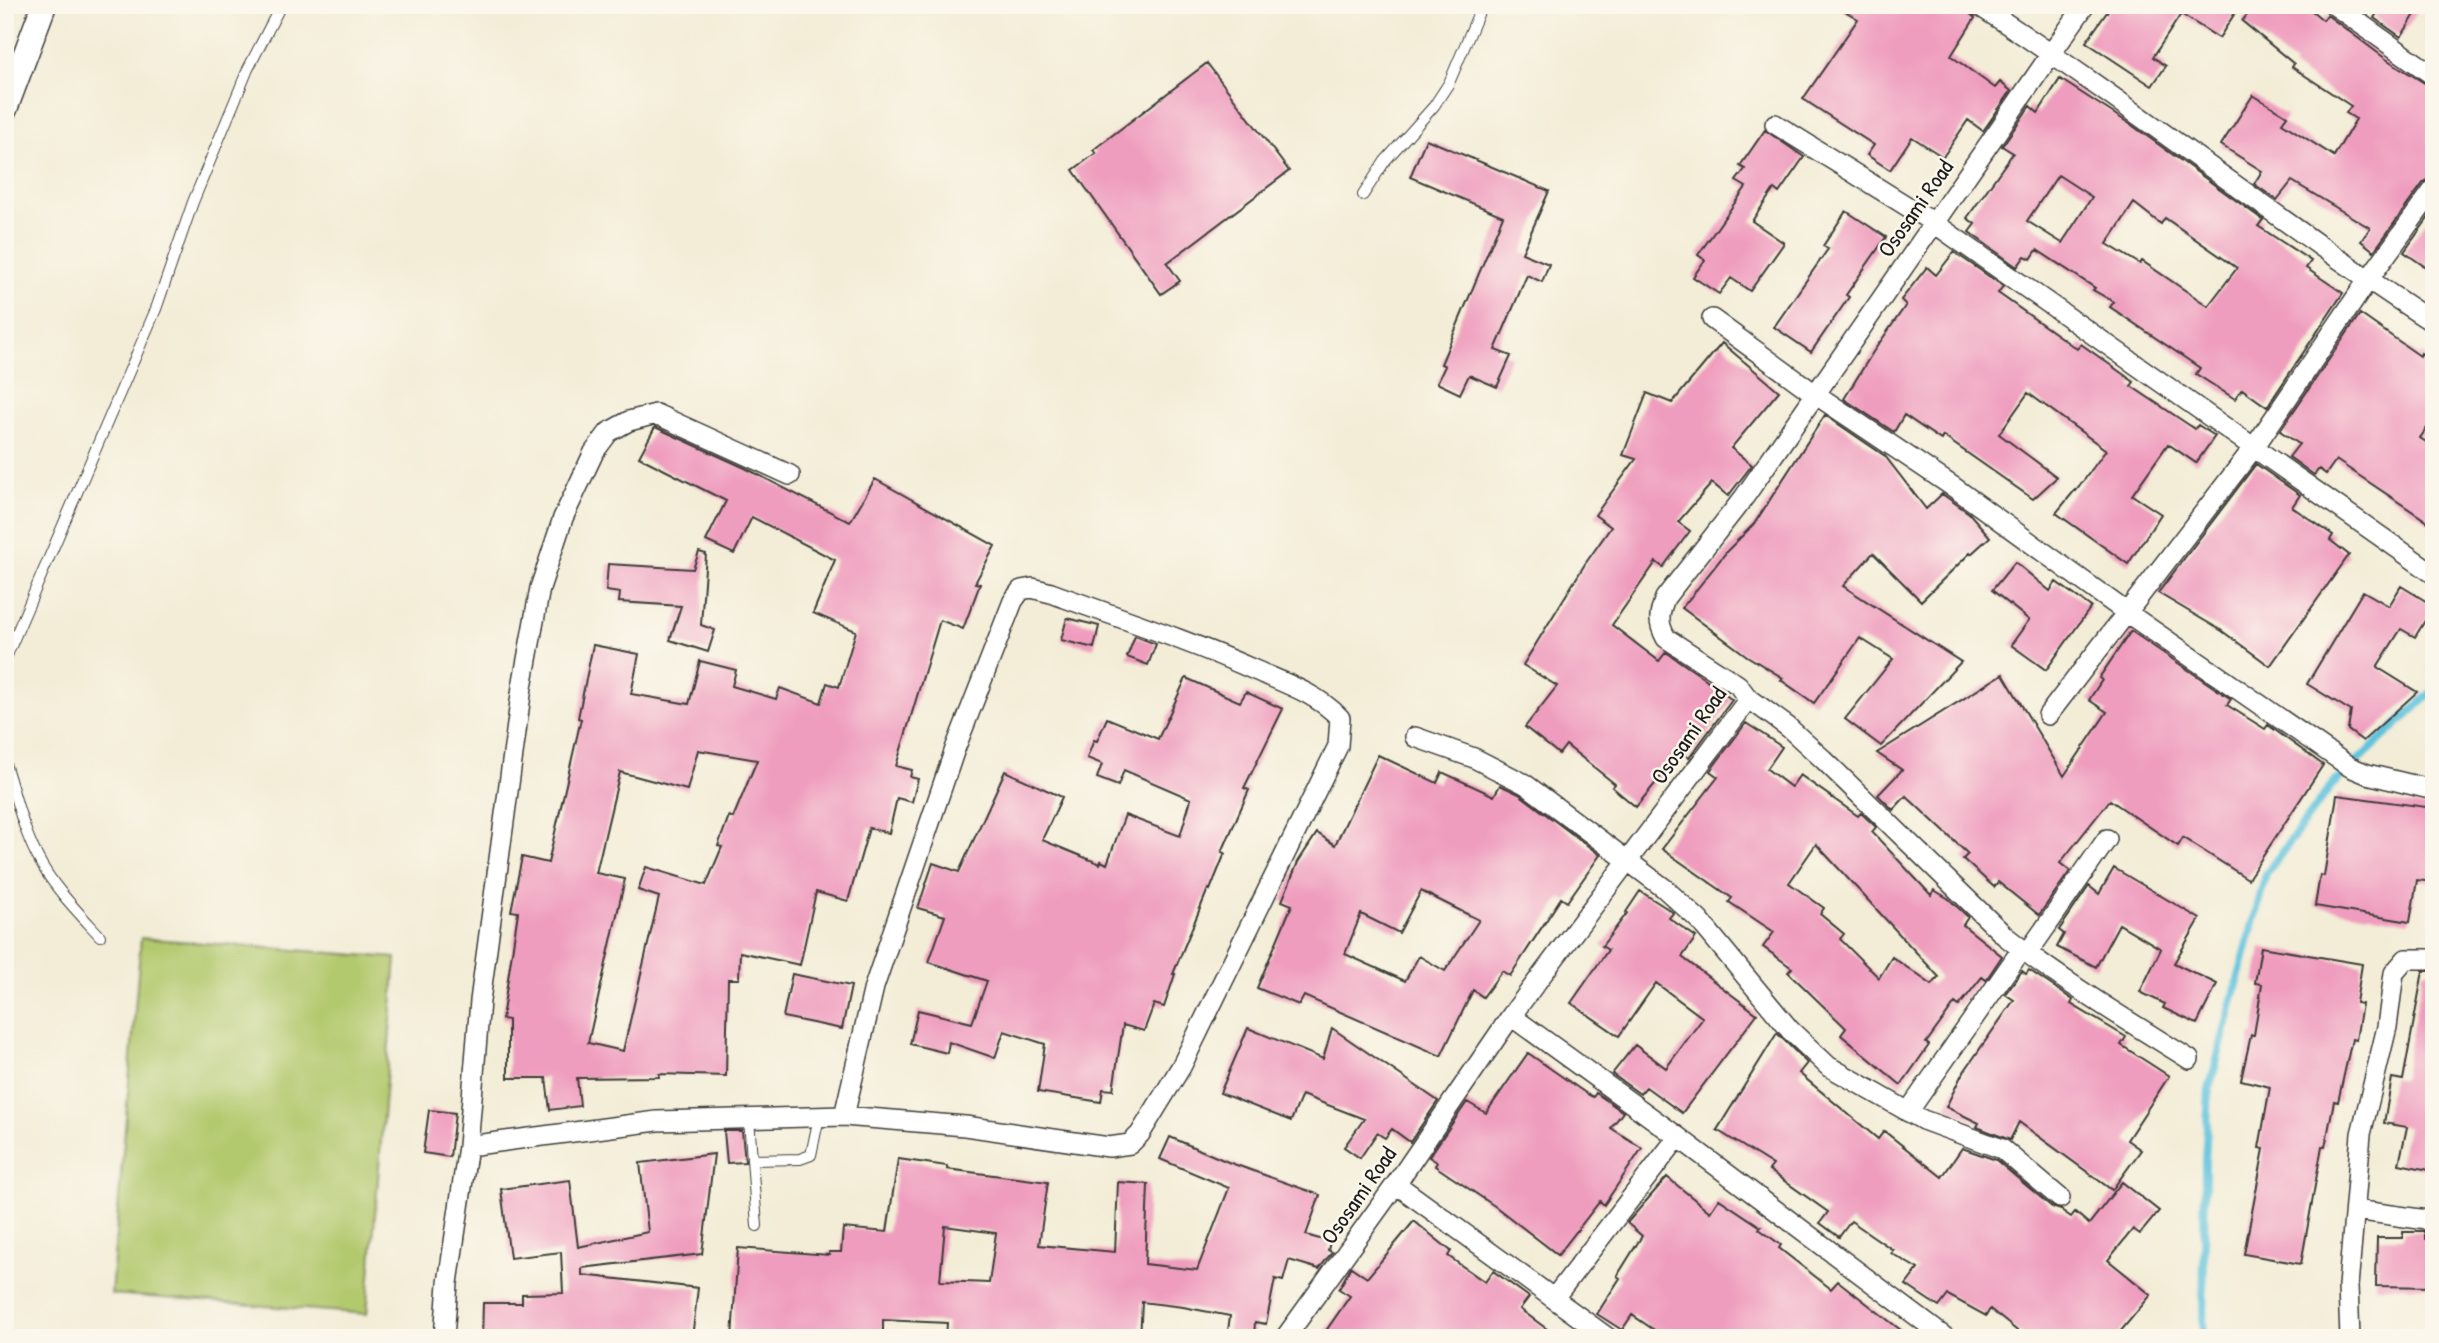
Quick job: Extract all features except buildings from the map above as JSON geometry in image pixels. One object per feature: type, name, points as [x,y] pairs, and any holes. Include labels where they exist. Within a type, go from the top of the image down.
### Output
[{"type":"street","points":[[5,109],[44,5]]},
{"type":"street","points":[[1978,5],[2052,53],[2368,280],[2434,323]]},
{"type":"street","name":"Ososami Road","points":[[1285,1338],[1396,1184],[1511,1016],[1741,710],[1747,697],[1738,685],[1666,638],[1659,626],[1659,615],[1665,598],[1745,496],[2085,5]]},
{"type":"street","points":[[2333,5],[2434,76]]},
{"type":"street","points":[[1775,124],[1934,223],[2434,574]]},
{"type":"street","points":[[2048,715],[2255,446],[2368,280],[2434,189]]},
{"type":"street","points":[[1712,318],[1815,394],[1955,488],[2126,612],[2350,767],[2367,774],[2434,790]]},
{"type":"street","points":[[444,1338],[448,1283],[468,1146],[480,1001],[522,687],[540,588],[568,507],[594,452],[609,432],[629,421],[656,414],[790,475]]},
{"type":"street","points":[[468,1146],[657,1121],[844,1116],[965,1126],[1109,1147],[1130,1144],[1140,1135],[1181,1067],[1338,746],[1340,718],[1326,704],[1309,694],[1210,650],[1051,593],[1021,590],[1013,601],[955,749],[874,987],[844,1116]]},
{"type":"street","points":[[1747,697],[1788,727],[1824,760],[1905,841],[2024,951],[2189,1059]]},
{"type":"street","points":[[1415,737],[1474,758],[1525,784],[1628,859],[1699,920],[1790,1030],[1828,1066],[1923,1120],[2002,1149],[2060,1198]]},
{"type":"street","points":[[1909,1112],[2107,839]]},
{"type":"street","points":[[2350,1338],[2347,1286],[2361,1134],[2387,1027],[2394,973],[2406,959],[2434,959]]},
{"type":"street","points":[[1511,1016],[1678,1137],[1946,1338]]},
{"type":"street","points":[[1554,1298],[1678,1137]]},
{"type":"street","points":[[1396,1184],[1608,1338]]},
{"type":"street","points":[[2355,1210],[2434,1221]]},
{"type":"lane","points":[[5,660],[156,309],[193,202],[248,69],[281,5]]},
{"type":"lane","points":[[1363,195],[1385,161],[1434,106],[1449,83],[1482,5]]},
{"type":"lane","points":[[5,764],[37,856],[72,906],[100,936]]},
{"type":"lane","points":[[752,1160],[800,1159],[811,1155],[819,1117]]},
{"type":"lane","points":[[749,1119],[757,1226]]},
{"type":"green space","points":[[141,938],[396,958],[367,1314],[111,1294]]},
{"type":"waterway","points":[[2203,1338],[2205,1162],[2209,1090],[2266,874],[2331,786],[2434,690]]}]
